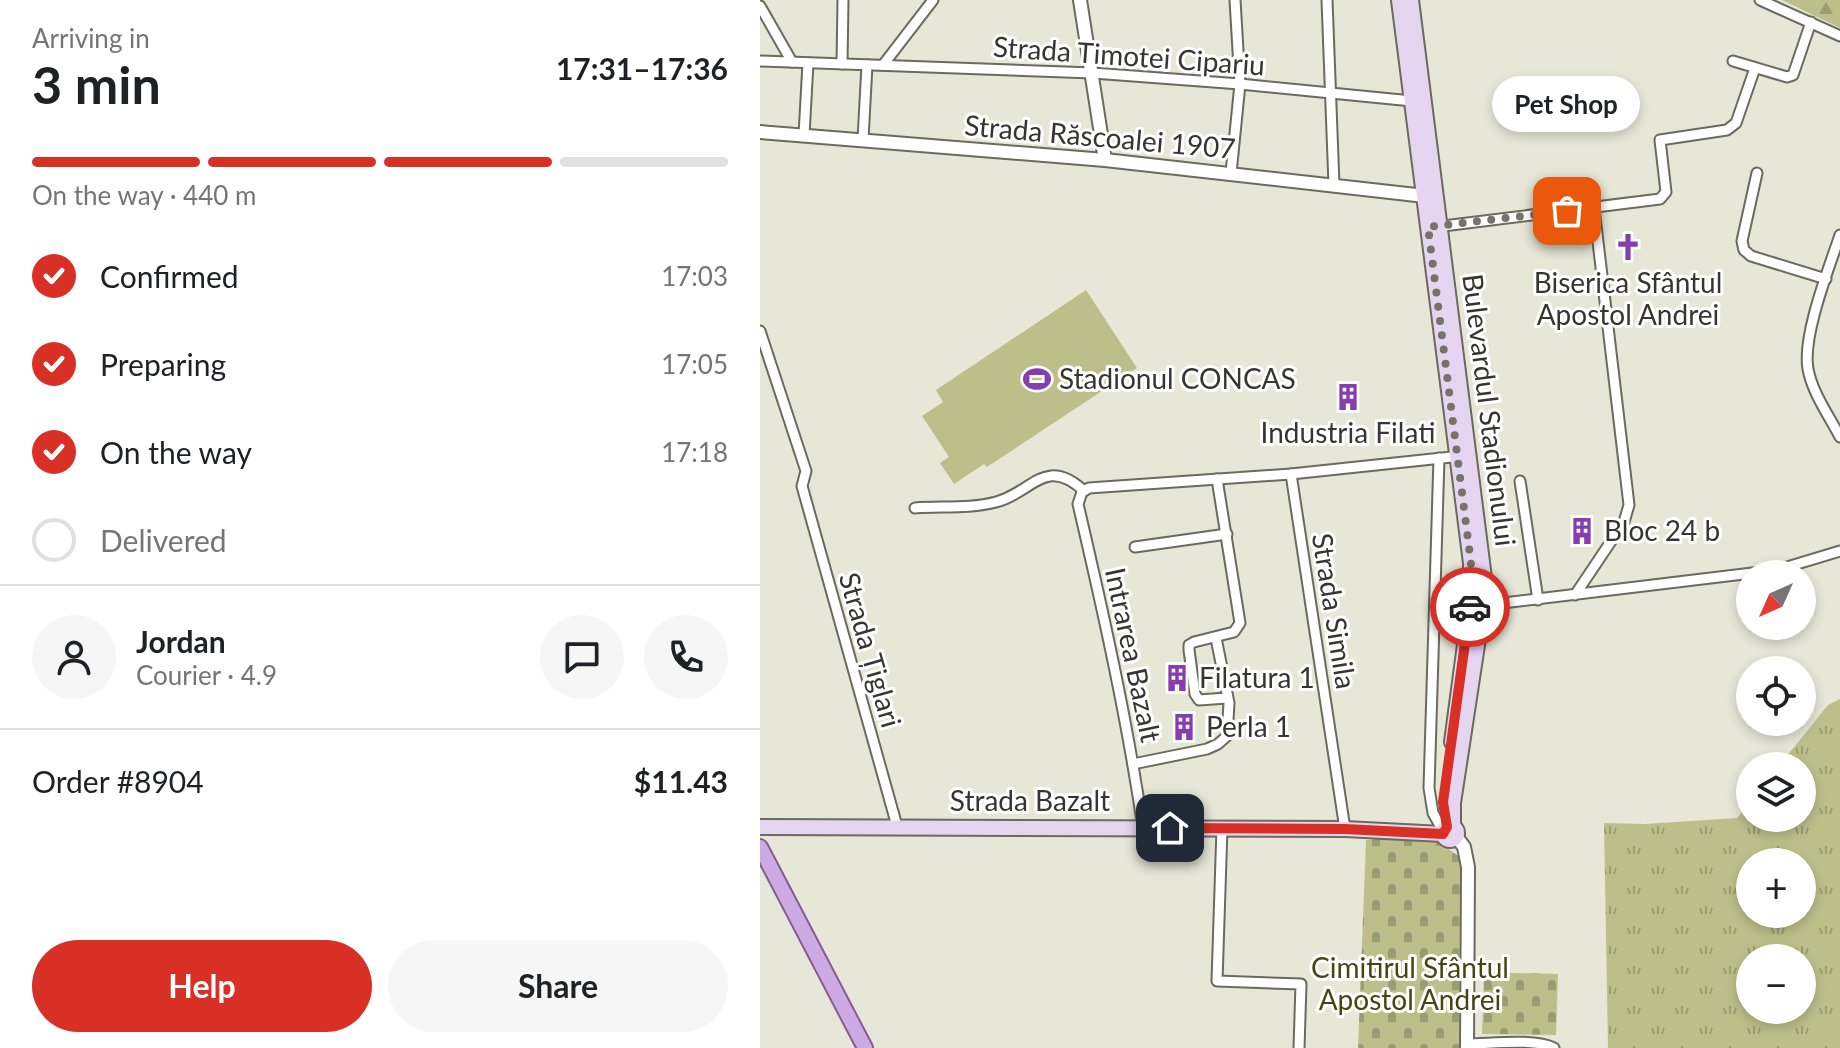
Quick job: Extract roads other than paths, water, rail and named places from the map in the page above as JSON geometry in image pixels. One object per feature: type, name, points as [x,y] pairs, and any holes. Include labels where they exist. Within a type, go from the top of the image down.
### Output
[{"type":"main road","name":"Bulevardul Stadionului","points":[[1399,0],[1429,197]]},
{"type":"main road","name":"Bulevardul Stadionului","points":[[1411,0],[1429,197],[1462,456],[1483,563],[1449,832]]},
{"type":"main road","name":"Strada Bazalt","points":[[760,827],[1449,832]]},
{"type":"main road","points":[[760,847],[865,1048]]},
{"type":"street","points":[[842,64],[843,0]]},
{"type":"street","points":[[883,65],[933,0]]},
{"type":"street","points":[[1080,0],[1105,160]]},
{"type":"street","points":[[1231,173],[1240,84],[1235,0]]},
{"type":"street","points":[[1327,0],[1334,185]]},
{"type":"street","points":[[1760,0],[1840,36]]},
{"type":"street","points":[[760,6],[792,62]]},
{"type":"street","points":[[1733,61],[1787,77],[1793,75],[1811,22]]},
{"type":"street","name":"Strada Timotei Cipariu","points":[[760,61],[1093,73],[1412,101]]},
{"type":"street","points":[[804,135],[808,63]]},
{"type":"street","points":[[863,139],[867,65]]},
{"type":"street","points":[[1433,227],[1660,199],[1666,192],[1660,140],[1727,130],[1736,123],[1755,68]]},
{"type":"street","name":"Strada Răscoalei 1907","points":[[760,132],[1105,160],[1429,197]]},
{"type":"street","points":[[1757,173],[1742,241],[1744,250],[1751,256],[1826,279]]},
{"type":"street","points":[[1575,595],[1624,522],[1629,505],[1594,208]]},
{"type":"street","points":[[1840,235],[1811,332],[1807,365],[1810,378],[1840,437]]},
{"type":"street","name":"Strada Țiglari","points":[[760,331],[806,471],[802,486],[897,826]]},
{"type":"street","points":[[915,508],[996,502],[1046,476],[1063,476],[1083,492],[1089,488],[1291,474],[1462,456]]},
{"type":"street","points":[[1439,458],[1429,788],[1433,813],[1466,853],[1467,1046],[1530,1043],[1554,1048]]},
{"type":"street","name":"Strada Simila","points":[[1291,474],[1345,829]]},
{"type":"street","points":[[1217,479],[1240,623],[1234,632],[1189,645],[1195,694],[1199,700],[1206,702],[1227,698]]},
{"type":"street","points":[[1520,481],[1538,600]]},
{"type":"street","name":"Intrarea Bazalt","points":[[1083,492],[1078,504],[1102,606],[1143,828]]},
{"type":"street","points":[[1135,547],[1227,534]]},
{"type":"street","points":[[1476,607],[1777,570],[1840,551]]},
{"type":"street","points":[[1133,764],[1218,744],[1227,736],[1227,698],[1216,638]]},
{"type":"street","points":[[1222,828],[1217,981],[1301,984],[1299,1048]]},
{"type":"place","name":"Pet Shop","points":[[1567,211]]},
{"type":"place","name":"Biserica Sfântul Apostol Andrei","points":[[1628,247]]},
{"type":"place","name":"Stadionul CONCAS","points":[[1037,379]]},
{"type":"place","name":"Industria Filati","points":[[1348,397]]},
{"type":"place","name":"Bloc 24 b","points":[[1582,531]]},
{"type":"place","name":"Filatura 1","points":[[1177,678]]},
{"type":"place","name":"Perla 1","points":[[1184,727]]},
{"type":"park label","name":"Cimitirul Sfântul Apostol Andrei","points":[[1410,984]]}]
